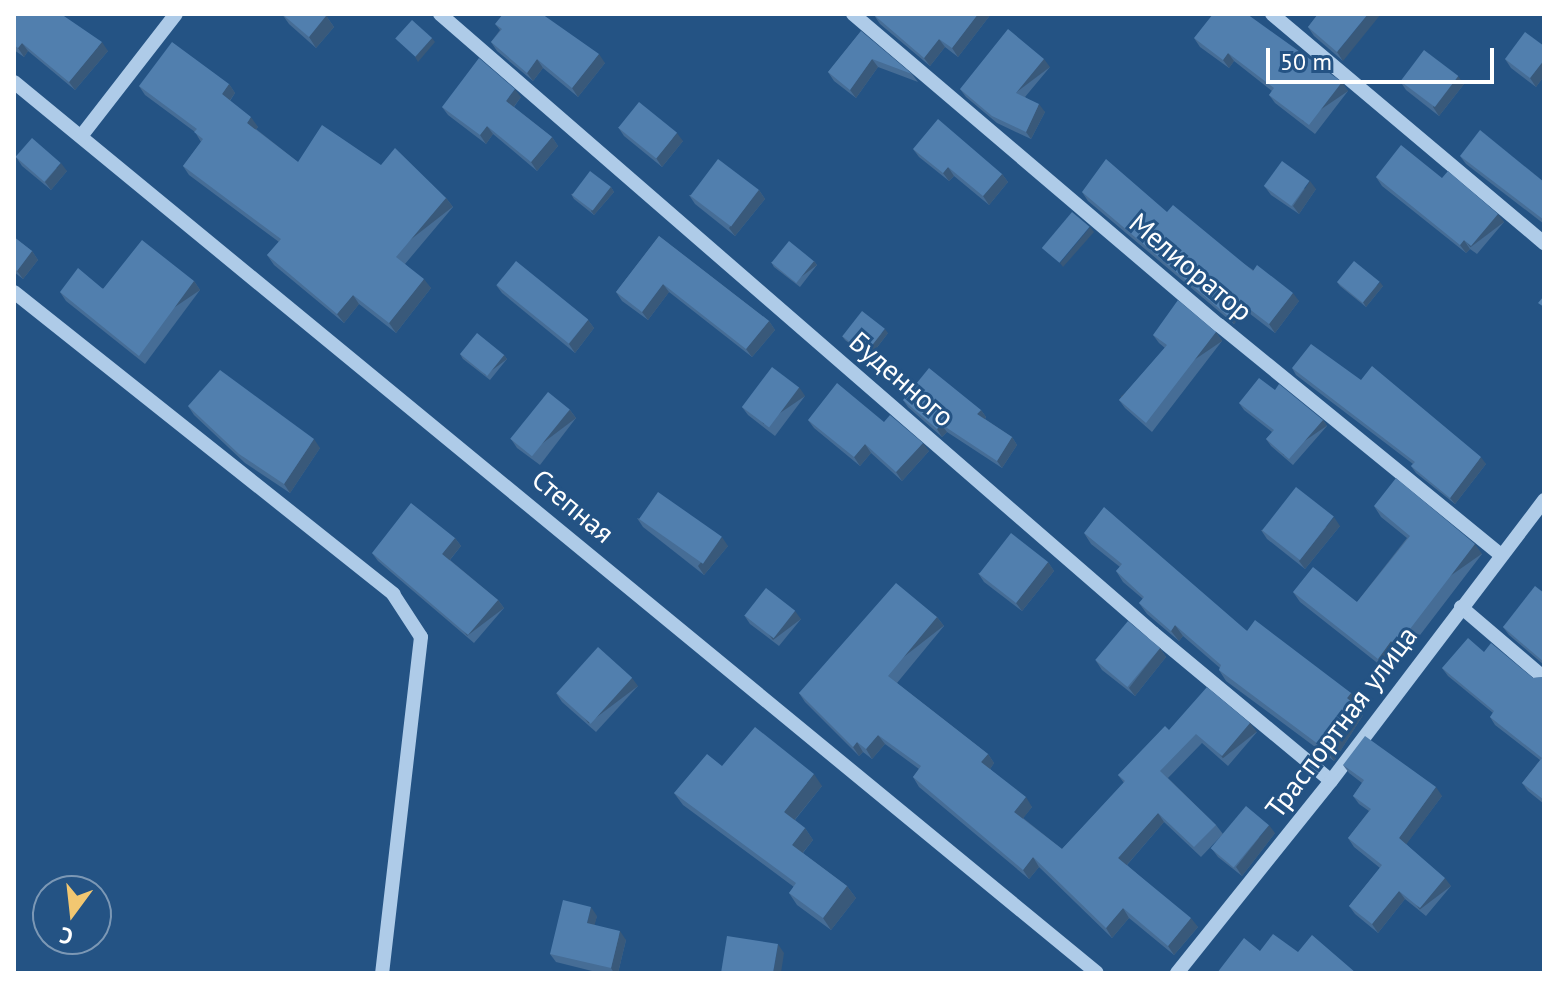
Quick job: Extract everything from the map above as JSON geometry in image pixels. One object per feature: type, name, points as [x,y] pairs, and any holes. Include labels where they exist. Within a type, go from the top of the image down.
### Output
[{"type":"street","points":[[82,135],[176,14]]},
{"type":"street","name":"Буденного","points":[[440,14],[1153,633],[1331,781]]},
{"type":"street","name":"Мелиоратор","points":[[853,14],[1219,325],[1501,555]]},
{"type":"street","points":[[1272,14],[1544,243]]},
{"type":"street","name":"Степная","points":[[14,82],[1097,973]]},
{"type":"street","points":[[14,292],[393,594],[421,637],[382,973]]},
{"type":"street","name":"Траспортная улица","points":[[1177,973],[1331,781],[1544,500]]},
{"type":"street","points":[[1461,607],[1544,678]]},
{"type":"building","points":[[14,14],[61,14],[102,42],[69,82],[22,43],[18,48],[14,45]]},
{"type":"building","points":[[282,14],[324,14],[326,16],[309,37]]},
{"type":"building","points":[[503,14],[542,14],[599,54],[572,88],[537,59],[527,73],[491,42],[502,29],[495,24]]},
{"type":"building","points":[[875,14],[978,14],[952,48],[939,39],[924,58]]},
{"type":"building","points":[[1213,14],[1247,14],[1342,82],[1309,125],[1269,95],[1274,88],[1228,53],[1223,60],[1194,38]]},
{"type":"building","points":[[1318,14],[1368,14],[1337,52],[1308,27]]},
{"type":"building","points":[[412,20],[432,38],[415,57],[395,39]]},
{"type":"building","points":[[1008,29],[1044,59],[1016,93],[1039,104],[1026,132],[992,116],[960,89]]},
{"type":"building","points":[[861,31],[912,74],[872,59],[850,90],[828,72]]},
{"type":"building","points":[[1525,32],[1544,46],[1544,60],[1530,78],[1505,59]]},
{"type":"building","points":[[172,42],[229,84],[222,94],[251,117],[247,123],[298,162],[322,125],[381,165],[395,148],[446,198],[396,257],[424,279],[389,323],[353,295],[337,314],[267,255],[281,239],[183,166],[203,139],[194,132],[197,129],[139,86]]},
{"type":"building","points":[[1424,50],[1458,76],[1435,107],[1401,81]]},
{"type":"building","points":[[479,58],[515,89],[506,101],[552,137],[531,162],[487,126],[480,135],[442,107]]},
{"type":"building","points":[[639,102],[677,133],[656,158],[618,128]]},
{"type":"building","points":[[938,119],[1002,174],[983,196],[948,167],[943,173],[913,149]]},
{"type":"building","points":[[1480,130],[1544,182],[1544,220],[1460,156]]},
{"type":"building","points":[[32,138],[61,163],[44,182],[16,157]]},
{"type":"building","points":[[1401,145],[1442,178],[1448,171],[1498,214],[1471,246],[1464,240],[1460,245],[1376,177]]},
{"type":"building","points":[[718,159],[759,190],[731,226],[690,196]]},
{"type":"building","points":[[1106,159],[1167,212],[1173,205],[1253,271],[1257,265],[1293,293],[1269,324],[1239,301],[1228,316],[1082,192]]},
{"type":"building","points":[[1282,161],[1310,181],[1291,206],[1264,186]]},
{"type":"building","points":[[590,171],[611,187],[593,211],[572,195]]},
{"type":"building","points":[[1072,212],[1090,227],[1059,263],[1042,248]]},
{"type":"building","points":[[659,236],[769,321],[746,349],[663,284],[642,312],[616,292]]},
{"type":"building","points":[[14,237],[32,251],[17,271],[14,268]]},
{"type":"building","points":[[142,240],[194,281],[139,356],[60,292],[78,268],[103,289]]},
{"type":"building","points":[[789,241],[814,261],[796,283],[771,263]]},
{"type":"building","points":[[516,261],[588,320],[569,344],[496,285]]},
{"type":"building","points":[[1354,261],[1380,282],[1363,303],[1337,282]]},
{"type":"building","points":[[1178,300],[1216,332],[1146,423],[1119,400],[1167,345],[1153,335]]},
{"type":"building","points":[[862,311],[885,329],[865,354],[842,336]]},
{"type":"building","points":[[477,333],[504,355],[487,376],[460,354]]},
{"type":"building","points":[[1311,344],[1361,380],[1372,366],[1481,457],[1450,498],[1411,466],[1415,462],[1292,368]]},
{"type":"building","points":[[772,367],[799,387],[769,427],[742,407]]},
{"type":"building","points":[[929,368],[981,410],[977,414],[1012,437],[997,461],[941,424],[937,429],[903,400]]},
{"type":"building","points":[[220,370],[314,439],[284,484],[239,454],[188,406]]},
{"type":"building","points":[[1259,378],[1275,390],[1279,384],[1323,420],[1289,459],[1266,439],[1274,430],[1239,403]]},
{"type":"building","points":[[837,383],[884,422],[890,415],[923,443],[896,472],[865,444],[854,457],[808,420]]},
{"type":"building","points":[[548,392],[570,410],[532,456],[510,439]]},
{"type":"building","points":[[1396,478],[1475,544],[1397,646],[1391,641],[1378,659],[1293,592],[1313,567],[1357,602],[1410,536],[1374,506]]},
{"type":"building","points":[[1296,487],[1334,517],[1300,560],[1262,530]]},
{"type":"building","points":[[658,492],[722,537],[703,564],[639,519]]},
{"type":"building","points":[[411,503],[455,538],[442,554],[498,600],[468,635],[372,553]]},
{"type":"building","points":[[1104,507],[1247,631],[1255,620],[1351,693],[1347,698],[1355,705],[1326,750],[1219,670],[1221,665],[1175,625],[1171,631],[1139,603],[1144,597],[1116,571],[1122,564],[1084,533]]},
{"type":"building","points":[[1011,533],[1048,562],[1016,603],[979,574]]},
{"type":"building","points":[[896,583],[937,617],[888,676],[988,754],[981,762],[1026,797],[1014,812],[1062,849],[1125,781],[1118,775],[1165,726],[1169,730],[1207,687],[1250,723],[1222,756],[1196,734],[1160,771],[1216,825],[1194,847],[1158,813],[1118,858],[1191,918],[1168,946],[1123,908],[1106,928],[1033,857],[1023,870],[913,777],[921,766],[878,735],[866,749],[857,742],[853,747],[799,693]]},
{"type":"building","points":[[1535,586],[1544,593],[1544,662],[1503,627]]},
{"type":"building","points":[[766,588],[795,611],[774,638],[744,616]]},
{"type":"building","points":[[1128,621],[1160,648],[1127,687],[1095,660]]},
{"type":"building","points":[[1468,638],[1484,652],[1491,643],[1533,678],[1544,677],[1544,800],[1522,783],[1542,758],[1490,717],[1494,711],[1442,668]]},
{"type":"building","points":[[598,647],[632,678],[591,724],[557,693]]},
{"type":"building","points":[[755,727],[814,774],[784,812],[805,828],[792,845],[847,886],[823,918],[789,893],[796,883],[674,793],[707,754],[722,766]]},
{"type":"building","points":[[1365,736],[1436,787],[1399,838],[1445,878],[1420,908],[1399,891],[1372,924],[1349,906],[1382,865],[1348,838],[1371,809],[1353,796],[1364,780],[1343,765]]},
{"type":"building","points":[[1246,806],[1269,825],[1234,867],[1211,848]]},
{"type":"building","points":[[563,900],[591,907],[587,923],[620,931],[611,968],[550,954]]},
{"type":"building","points":[[1273,934],[1298,952],[1312,935],[1356,973],[1217,973],[1244,938],[1260,951]]},
{"type":"building","points":[[727,936],[778,944],[773,973],[721,973]]}]
